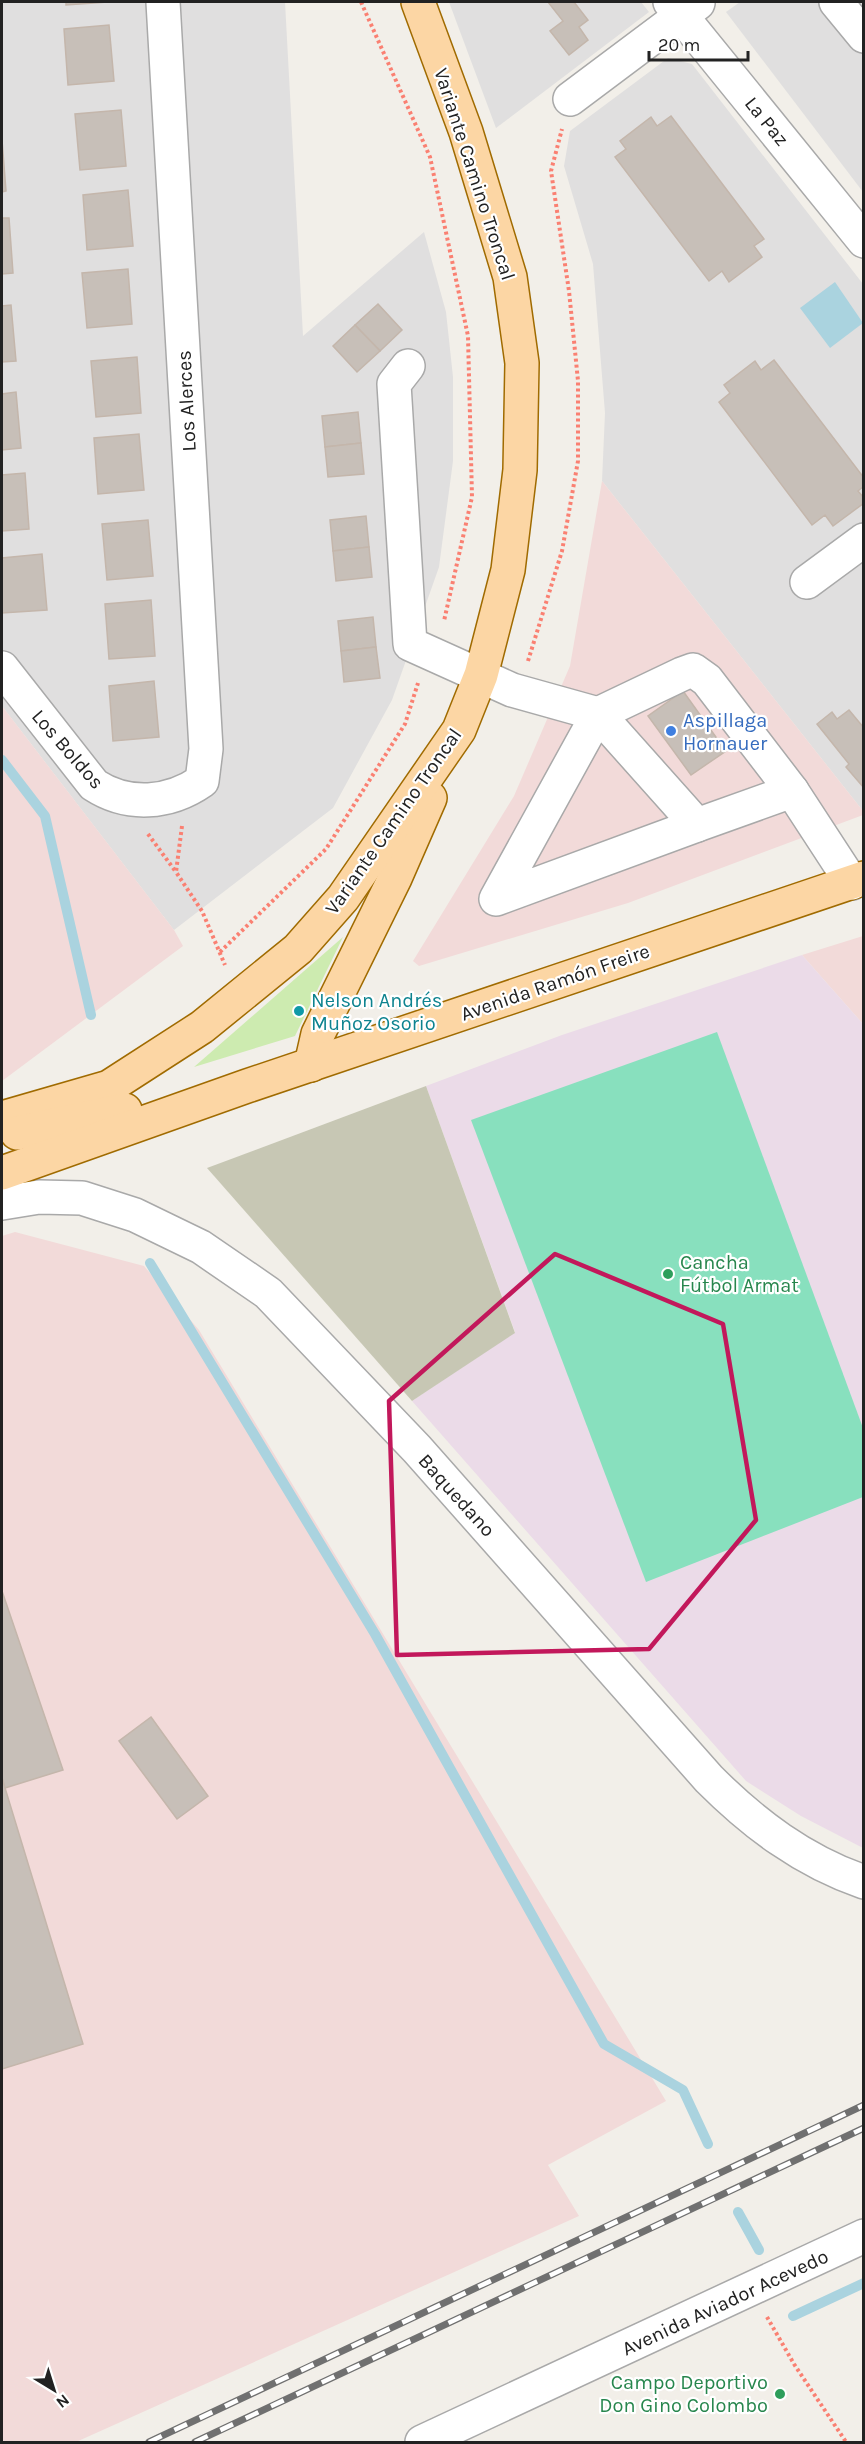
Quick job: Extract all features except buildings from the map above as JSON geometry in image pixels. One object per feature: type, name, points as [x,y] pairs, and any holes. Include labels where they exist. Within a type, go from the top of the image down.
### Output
[{"type":"main road","name":"Variante Camino Troncal","points":[[2,1118],[109,1087],[152,1062],[236,1001],[298,949],[343,898],[459,730],[481,675],[508,570],[520,470],[522,363],[510,278],[466,132],[418,2]]},
{"type":"main road","points":[[310,1065],[318,1034],[395,878],[459,730]]},
{"type":"main road","name":"Avenida Ramón Freire","points":[[2,1173],[247,1086],[858,880]]},
{"type":"main road","name":"Avenida Ramón Freire","points":[[2,1136],[177,1098],[247,1086]]},
{"type":"street","name":"Los Alerces","points":[[163,2],[206,749],[202,781],[186,793]]},
{"type":"street","points":[[836,2],[864,36]]},
{"type":"street","points":[[570,99],[684,6]]},
{"type":"street","name":"La Paz","points":[[684,6],[864,241]]},
{"type":"street","points":[[408,366],[394,384],[410,644],[512,690],[598,714],[697,825]]},
{"type":"street","points":[[807,582],[864,540]]},
{"type":"street","name":"Los Boldos","points":[[2,668],[94,785],[123,799],[150,801],[186,793]]},
{"type":"street","points":[[792,791],[496,899],[598,714],[693,670],[707,680],[792,791],[858,880]]},
{"type":"street","name":"Baquedano","points":[[2,1203],[39,1197],[82,1198],[135,1215],[201,1247],[268,1293],[417,1449],[724,1794],[773,1836],[809,1858],[864,1881]]},
{"type":"street","name":"Avenida Aviador Acevedo","points":[[422,2442],[864,2236]]},
{"type":"path","points":[[220,952],[326,849],[405,724],[418,687],[414,660],[443,625],[472,497],[468,336],[429,157],[361,2]]},
{"type":"path","points":[[512,690],[529,660],[562,551],[578,461],[578,381],[569,291],[550,171],[570,99]]},
{"type":"path","points":[[186,793],[176,872],[202,911],[220,952],[236,1001]]},
{"type":"path","points":[[752,2290],[794,2364],[846,2442]]},
{"type":"highlighted area","points":[[555,1254],[723,1324],[756,1520],[649,1649],[397,1655],[389,1401]]},
{"type":"shaded area","points":[[2,2],[285,2],[303,336],[424,232],[446,312],[453,377],[453,461],[439,567],[392,700],[333,808],[174,930],[2,706]]},
{"type":"shaded area","points":[[449,2],[641,2],[649,12],[496,128]]},
{"type":"shaded area","points":[[740,2],[863,2],[863,192],[726,12]]},
{"type":"shaded area","points":[[668,58],[692,64],[863,284],[863,811],[602,481],[605,413],[593,264],[564,166],[570,131]]},
{"type":"shaded area","name":"Aspillaga Hornauer","points":[[602,481],[863,811],[863,815],[628,903],[419,966],[413,961],[514,796],[570,666]]},
{"type":"shaded area","points":[[2,706],[174,930],[183,946],[2,1081]]},
{"type":"shaded area","points":[[864,936],[863,1024],[802,955]]},
{"type":"shaded area","points":[[802,955],[863,1024],[863,1848],[801,1816],[746,1781],[412,1401],[515,1332],[426,1086],[562,1035]]},
{"type":"shaded area","points":[[426,1086],[515,1333],[412,1401],[207,1168]]},
{"type":"shaded area","points":[[15,1232],[144,1266],[199,1330],[666,2101],[548,2165],[579,2216],[76,2442],[2,2442],[2,1236]]},
{"type":"green space","points":[[343,937],[295,1036],[194,1067]]},
{"type":"green space","name":"Cancha Fútbol Armat","points":[[717,1032],[863,1428],[863,1497],[646,1582],[471,1120]]},
{"type":"water","points":[[835,282],[863,323],[830,348],[800,308]]},
{"type":"waterway","points":[[2,760],[45,816],[91,1015]]},
{"type":"waterway","points":[[150,1263],[375,1634],[604,2044],[683,2090],[708,2144]]},
{"type":"waterway","points":[[738,2212],[759,2250]]},
{"type":"waterway","points":[[793,2316],[864,2283]]},
{"type":"railway","points":[[149,2442],[864,2105]]},
{"type":"railway","points":[[195,2442],[864,2128]]},
{"type":"place","name":"Aspillaga Hornauer","points":[[671,731]]},
{"type":"place","name":"Nelson Andrés Muñoz Osorio","points":[[299,1011]]},
{"type":"place","name":"Cancha Fútbol Armat","points":[[668,1274]]},
{"type":"place","name":"Campo Deportivo Don Gino Colombo","points":[[780,2394]]}]
